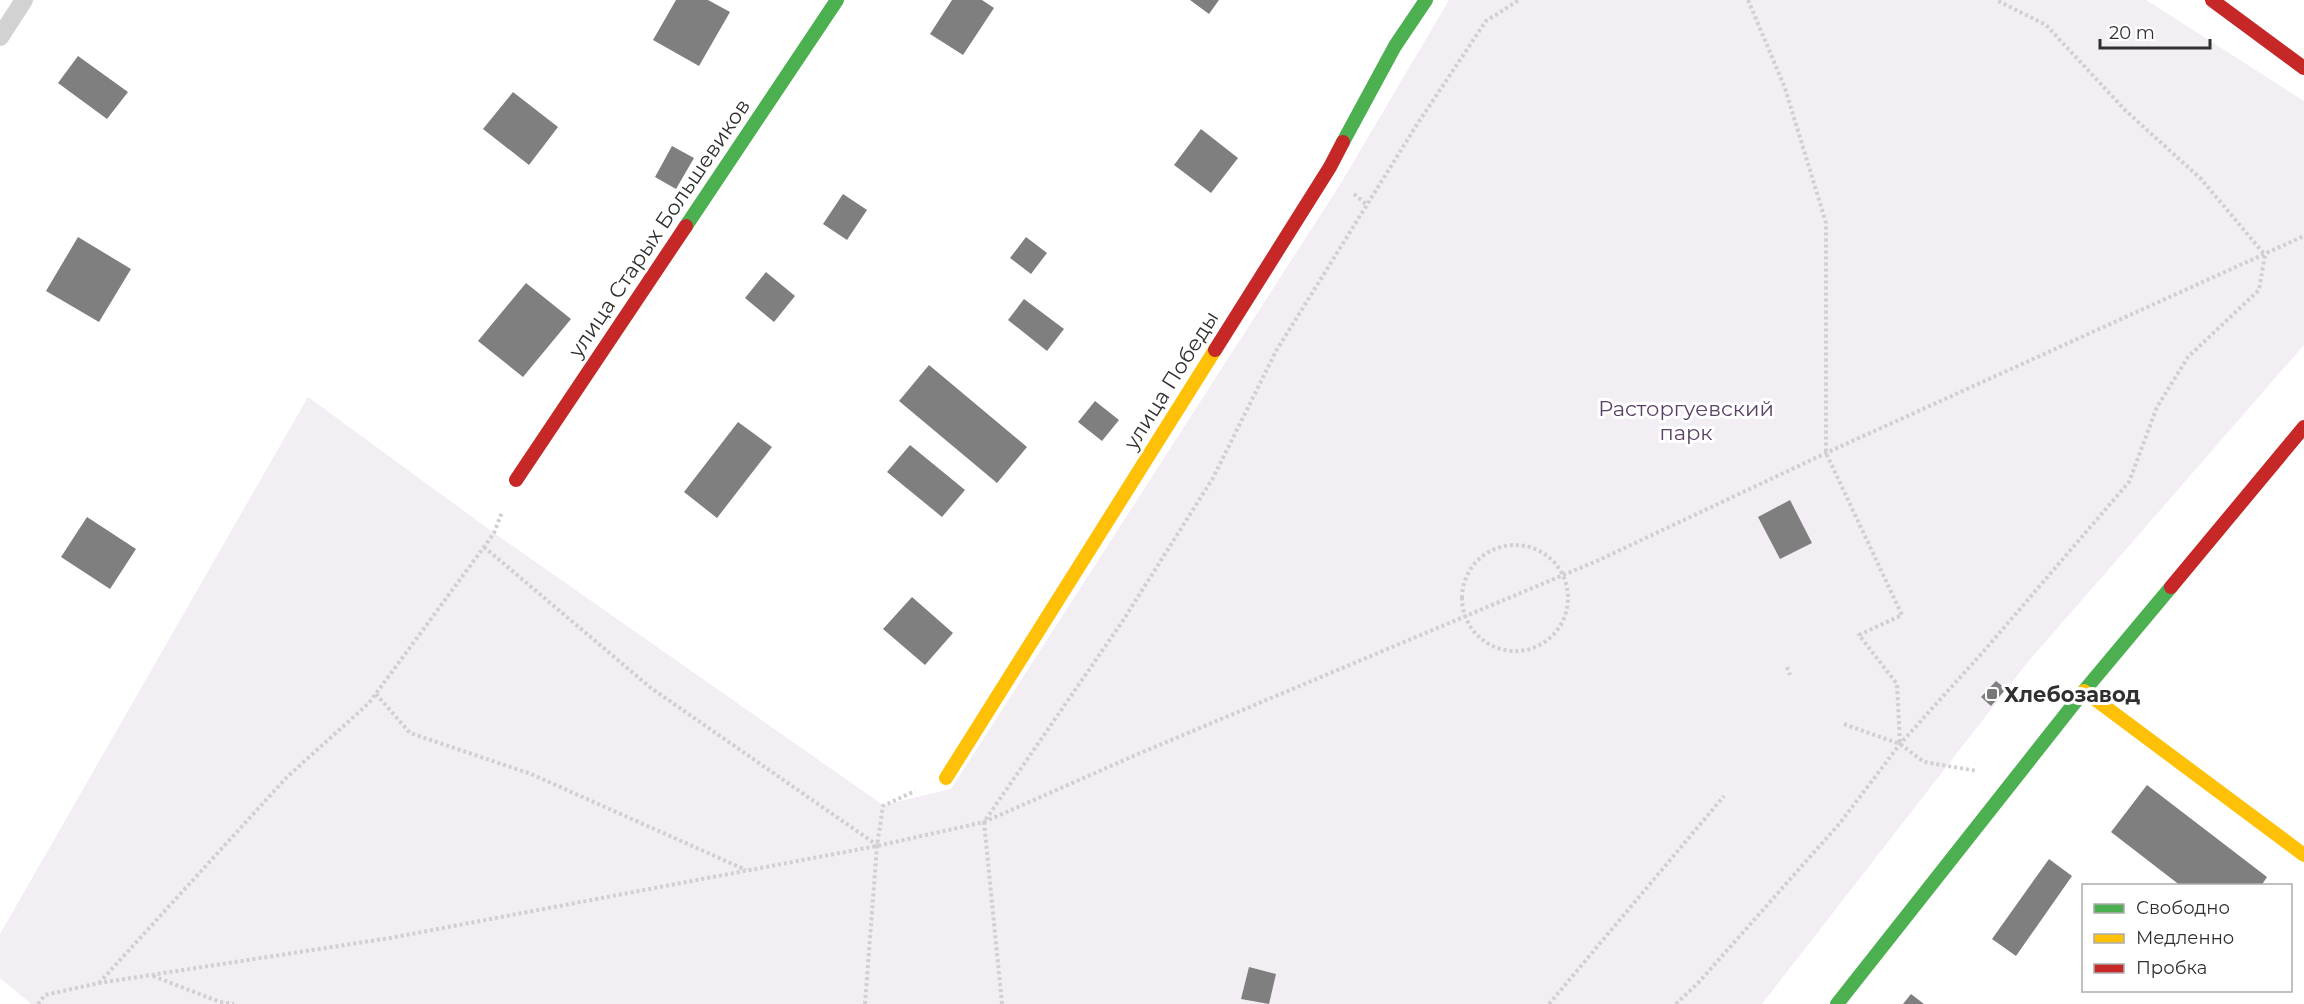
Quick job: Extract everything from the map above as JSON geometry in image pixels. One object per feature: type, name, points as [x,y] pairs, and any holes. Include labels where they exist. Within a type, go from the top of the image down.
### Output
[{"type":"street","name":"улица Старых Большевиков","points":[[516,480],[837,0]]},
{"type":"street","name":"улица Победы","points":[[946,778],[1330,166],[1395,46],[1426,0]]},
{"type":"street","points":[[2212,0],[2304,68]]},
{"type":"street","points":[[1837,1004],[2084,691],[2304,427]]},
{"type":"street","points":[[2084,691],[2304,855]]},
{"type":"lane","points":[[0,37],[24,0]]},
{"type":"path","points":[[1002,1004],[984,822],[1122,622],[1213,478],[1276,351],[1416,126],[1486,21],[1519,0]]},
{"type":"path","points":[[1748,0],[1785,88],[1826,223],[1826,453],[1902,615],[1858,635],[1897,684],[1900,744]]},
{"type":"path","points":[[1676,1004],[1699,982],[1840,823],[1900,744],[1983,652],[2129,482],[2157,407],[2188,357],[2259,290],[2265,255],[2201,179],[2125,110],[2046,25],[1996,0]]},
{"type":"path","points":[[38,1004],[45,995],[99,984],[390,938],[877,846],[984,822],[1138,754],[1609,556],[1826,453],[2304,236]]},
{"type":"path","points":[[99,984],[286,777],[369,703],[494,533],[516,480]]},
{"type":"path","points":[[1513,545],[1531,548],[1547,555],[1562,576],[1567,585],[1568,603],[1563,621],[1553,636],[1539,646],[1521,651],[1503,650],[1487,644],[1474,633],[1465,616],[1461,602],[1463,585],[1470,569],[1481,557],[1496,548],[1513,545]]},
{"type":"path","points":[[484,547],[651,688],[877,846]]},
{"type":"path","points":[[1787,667],[1790,675]]},
{"type":"path","points":[[376,694],[410,733],[531,774],[747,870]]},
{"type":"path","points":[[1844,724],[1900,744],[1924,762],[2016,778]]},
{"type":"path","points":[[866,1004],[882,806],[946,778]]},
{"type":"path","points":[[1549,1004],[1724,796]]},
{"type":"path","points":[[152,976],[220,1002],[234,1004]]},
{"type":"green space","name":"Расторгуевский парк","points":[[1449,0],[2146,0],[2304,101],[2304,345],[2027,663],[1762,1004],[31,1004],[0,978],[0,934],[308,397],[494,533],[883,805],[951,789],[1341,183]]},
{"type":"building","points":[[676,0],[708,0],[730,12],[699,66],[653,40]]},
{"type":"building","points":[[952,0],[982,0],[994,8],[963,55],[930,34]]},
{"type":"building","points":[[1190,0],[1219,0],[1209,14]]},
{"type":"building","points":[[78,56],[128,92],[107,119],[58,83]]},
{"type":"building","points":[[513,92],[558,127],[529,165],[483,129]]},
{"type":"building","points":[[1201,129],[1238,158],[1211,193],[1174,165]]},
{"type":"building","points":[[672,146],[694,158],[676,189],[655,177]]},
{"type":"building","points":[[843,194],[867,210],[847,240],[823,224]]},
{"type":"building","points":[[78,237],[131,269],[99,322],[46,291]]},
{"type":"building","points":[[1026,237],[1047,253],[1031,274],[1010,258]]},
{"type":"building","points":[[766,272],[795,296],[774,322],[745,298]]},
{"type":"building","points":[[526,283],[571,319],[523,377],[478,341]]},
{"type":"building","points":[[1024,299],[1064,329],[1047,351],[1008,320]]},
{"type":"building","points":[[929,365],[1027,447],[997,483],[899,401]]},
{"type":"building","points":[[1095,401],[1119,420],[1102,441],[1078,422]]},
{"type":"building","points":[[738,422],[772,447],[717,518],[684,492]]},
{"type":"building","points":[[910,445],[965,490],[942,517],[887,472]]},
{"type":"building","points":[[1790,500],[1812,543],[1780,559],[1758,517]]},
{"type":"building","points":[[87,517],[136,549],[110,589],[61,557]]},
{"type":"building","points":[[912,597],[953,633],[925,665],[883,629]]},
{"type":"building","points":[[1996,681],[2006,689],[1991,706],[1981,697]]},
{"type":"building","points":[[2147,785],[2267,877],[2262,884],[2178,884],[2111,832]]},
{"type":"building","points":[[2049,859],[2072,876],[2016,956],[1992,939]]},
{"type":"building","points":[[1249,967],[1276,974],[1269,1004],[1241,999]]},
{"type":"building","points":[[1911,994],[1924,1004],[1903,1004]]},
{"type":"traffic: fast","points":[[686,226],[837,0]]},
{"type":"traffic: fast","points":[[1343,142],[1395,46],[1426,0]]},
{"type":"traffic: fast","points":[[1837,1004],[2084,691],[2171,587]]},
{"type":"traffic: slow","points":[[946,778],[1215,350]]},
{"type":"traffic: slow","points":[[2084,691],[2304,855]]},
{"type":"traffic: jam","points":[[2212,0],[2304,68]]},
{"type":"traffic: jam","points":[[1215,350],[1330,167],[1343,142]]},
{"type":"traffic: jam","points":[[516,480],[686,226]]},
{"type":"traffic: jam","points":[[2171,587],[2304,427]]},
{"type":"place","name":"Хлебозавод","points":[[1992,694]]}]
